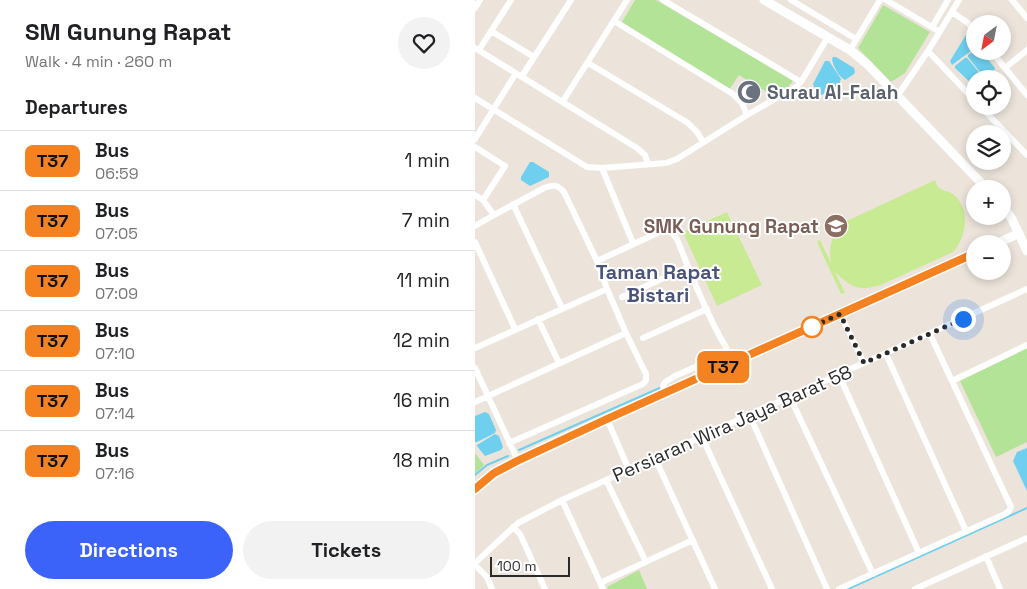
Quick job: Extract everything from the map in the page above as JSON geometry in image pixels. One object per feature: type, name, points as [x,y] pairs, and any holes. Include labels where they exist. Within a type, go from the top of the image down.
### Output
[{"type":"street","points":[[475,8],[480,0]]},
{"type":"street","points":[[511,0],[477,49],[642,151],[648,164]]},
{"type":"street","points":[[475,140],[493,110],[534,57],[571,0]]},
{"type":"street","points":[[563,101],[627,0]]},
{"type":"street","points":[[663,0],[801,82]]},
{"type":"street","points":[[764,0],[850,50],[867,64],[978,180]]},
{"type":"street","points":[[791,0],[856,39]]},
{"type":"street","points":[[850,50],[880,0]]},
{"type":"street","points":[[886,0],[940,32]]},
{"type":"street","points":[[932,27],[948,0]]},
{"type":"street","points":[[899,96],[959,0]]},
{"type":"street","points":[[1012,0],[1027,18]]},
{"type":"street","points":[[952,12],[966,22]]},
{"type":"street","points":[[614,21],[733,94],[742,103],[747,115]]},
{"type":"street","points":[[491,31],[534,57]]},
{"type":"street","points":[[475,98],[587,167],[602,168],[671,162],[796,87],[828,38]]},
{"type":"street","points":[[1005,68],[1027,50]]},
{"type":"street","points":[[928,52],[966,92]]},
{"type":"street","points":[[998,60],[1027,95]]},
{"type":"street","points":[[588,63],[688,123],[703,142]]},
{"type":"street","points":[[989,115],[1027,155]]},
{"type":"street","points":[[475,147],[505,166],[483,200]]},
{"type":"street","points":[[602,168],[633,244]]},
{"type":"street","points":[[475,226],[494,214],[550,186],[560,188],[564,192],[597,260],[607,288],[646,374],[646,380],[643,384],[509,443]]},
{"type":"street","points":[[475,194],[483,200],[494,214]]},
{"type":"street","points":[[513,204],[563,308]]},
{"type":"street","points":[[1011,218],[1027,251]]},
{"type":"street","points":[[597,260],[664,230],[672,233],[677,239],[707,309],[735,362]]},
{"type":"street","points":[[1011,237],[1019,233]]},
{"type":"street","points":[[475,242],[515,329]]},
{"type":"street","points":[[475,489],[494,473],[517,461],[966,257]]},
{"type":"street","points":[[621,298],[689,267]]},
{"type":"street","points":[[475,348],[607,288]]},
{"type":"street","name":"Persiaran Wira Jaya Barat 58","points":[[475,564],[518,522],[562,500],[1027,289]]},
{"type":"street","points":[[643,338],[707,309]]},
{"type":"street","points":[[840,314],[864,363]]},
{"type":"street","points":[[538,319],[559,363]]},
{"type":"street","points":[[475,402],[627,333]]},
{"type":"street","points":[[839,589],[1009,511],[1011,507],[931,334]]},
{"type":"street","points":[[952,381],[1027,345]]},
{"type":"street","points":[[665,394],[663,386],[665,382],[729,352]]},
{"type":"street","points":[[886,354],[966,531]]},
{"type":"street","points":[[475,368],[517,461]]},
{"type":"street","points":[[839,375],[919,553]]},
{"type":"street","points":[[791,397],[873,574]]},
{"type":"street","points":[[749,416],[827,589]]},
{"type":"street","points":[[607,419],[629,470]]},
{"type":"street","points":[[702,437],[772,589]]},
{"type":"street","points":[[655,458],[715,589]]},
{"type":"street","points":[[606,480],[646,562]]},
{"type":"street","points":[[562,500],[602,586],[646,562],[693,540]]},
{"type":"street","points":[[513,527],[520,534],[545,589]]},
{"type":"street","points":[[915,589],[1027,538]]},
{"type":"street","points":[[986,556],[1000,589]]},
{"type":"street","points":[[475,564],[487,577],[492,589]]},
{"type":"green space","points":[[635,0],[656,0],[793,81],[788,87],[770,94],[739,75],[729,90],[622,22]]},
{"type":"green space","points":[[883,5],[930,32],[905,73],[891,82],[858,48]]},
{"type":"green space","points":[[935,180],[938,187],[953,194],[963,207],[965,215],[964,231],[958,246],[953,252],[873,287],[855,287],[835,272],[845,293],[841,294],[817,242],[820,240],[831,263],[831,245],[839,228],[838,225]]},
{"type":"green space","points":[[727,212],[762,285],[717,306],[683,232]]},
{"type":"green space","points":[[1027,348],[1027,442],[996,457],[960,381]]},
{"type":"green space","points":[[475,453],[484,465],[475,474]]},
{"type":"green space","points":[[639,570],[647,589],[608,589],[607,587]]},
{"type":"water","points":[[966,35],[966,55],[952,65],[950,61]]},
{"type":"water","points":[[833,57],[854,68],[854,74],[845,80],[843,79],[835,68]]},
{"type":"water","points":[[966,58],[977,70],[966,70],[966,78],[955,66]]},
{"type":"water","points":[[970,60],[988,60],[995,68],[994,70],[978,70]]},
{"type":"water","points":[[825,61],[829,61],[841,79],[839,84],[822,95],[816,91],[813,84]]},
{"type":"water","points":[[530,162],[549,172],[549,177],[530,186],[521,180]]},
{"type":"water","points":[[485,412],[489,414],[496,430],[495,433],[475,442],[475,416]]},
{"type":"water","points":[[495,434],[499,436],[503,447],[501,450],[485,456],[477,445]]},
{"type":"water","points":[[1027,448],[1027,491],[1013,461],[1017,452]]},
{"type":"waterway","points":[[519,450],[662,387]]},
{"type":"waterway","points":[[475,475],[487,465],[508,456]]},
{"type":"waterway","points":[[848,589],[1027,508]]},
{"type":"bus line","name":"T37","points":[[475,489],[494,473],[517,461],[966,257]]},
{"type":"place","name":"Surau Al-Falah","points":[[749,92]]},
{"type":"place","name":"SMK Gunung Rapat","points":[[836,226]]},
{"type":"district","name":"Taman Rapat Bistari","points":[[658,284]]},
{"type":"route","points":[[812,327],[805,330],[840,314],[864,363],[963,319]]}]
